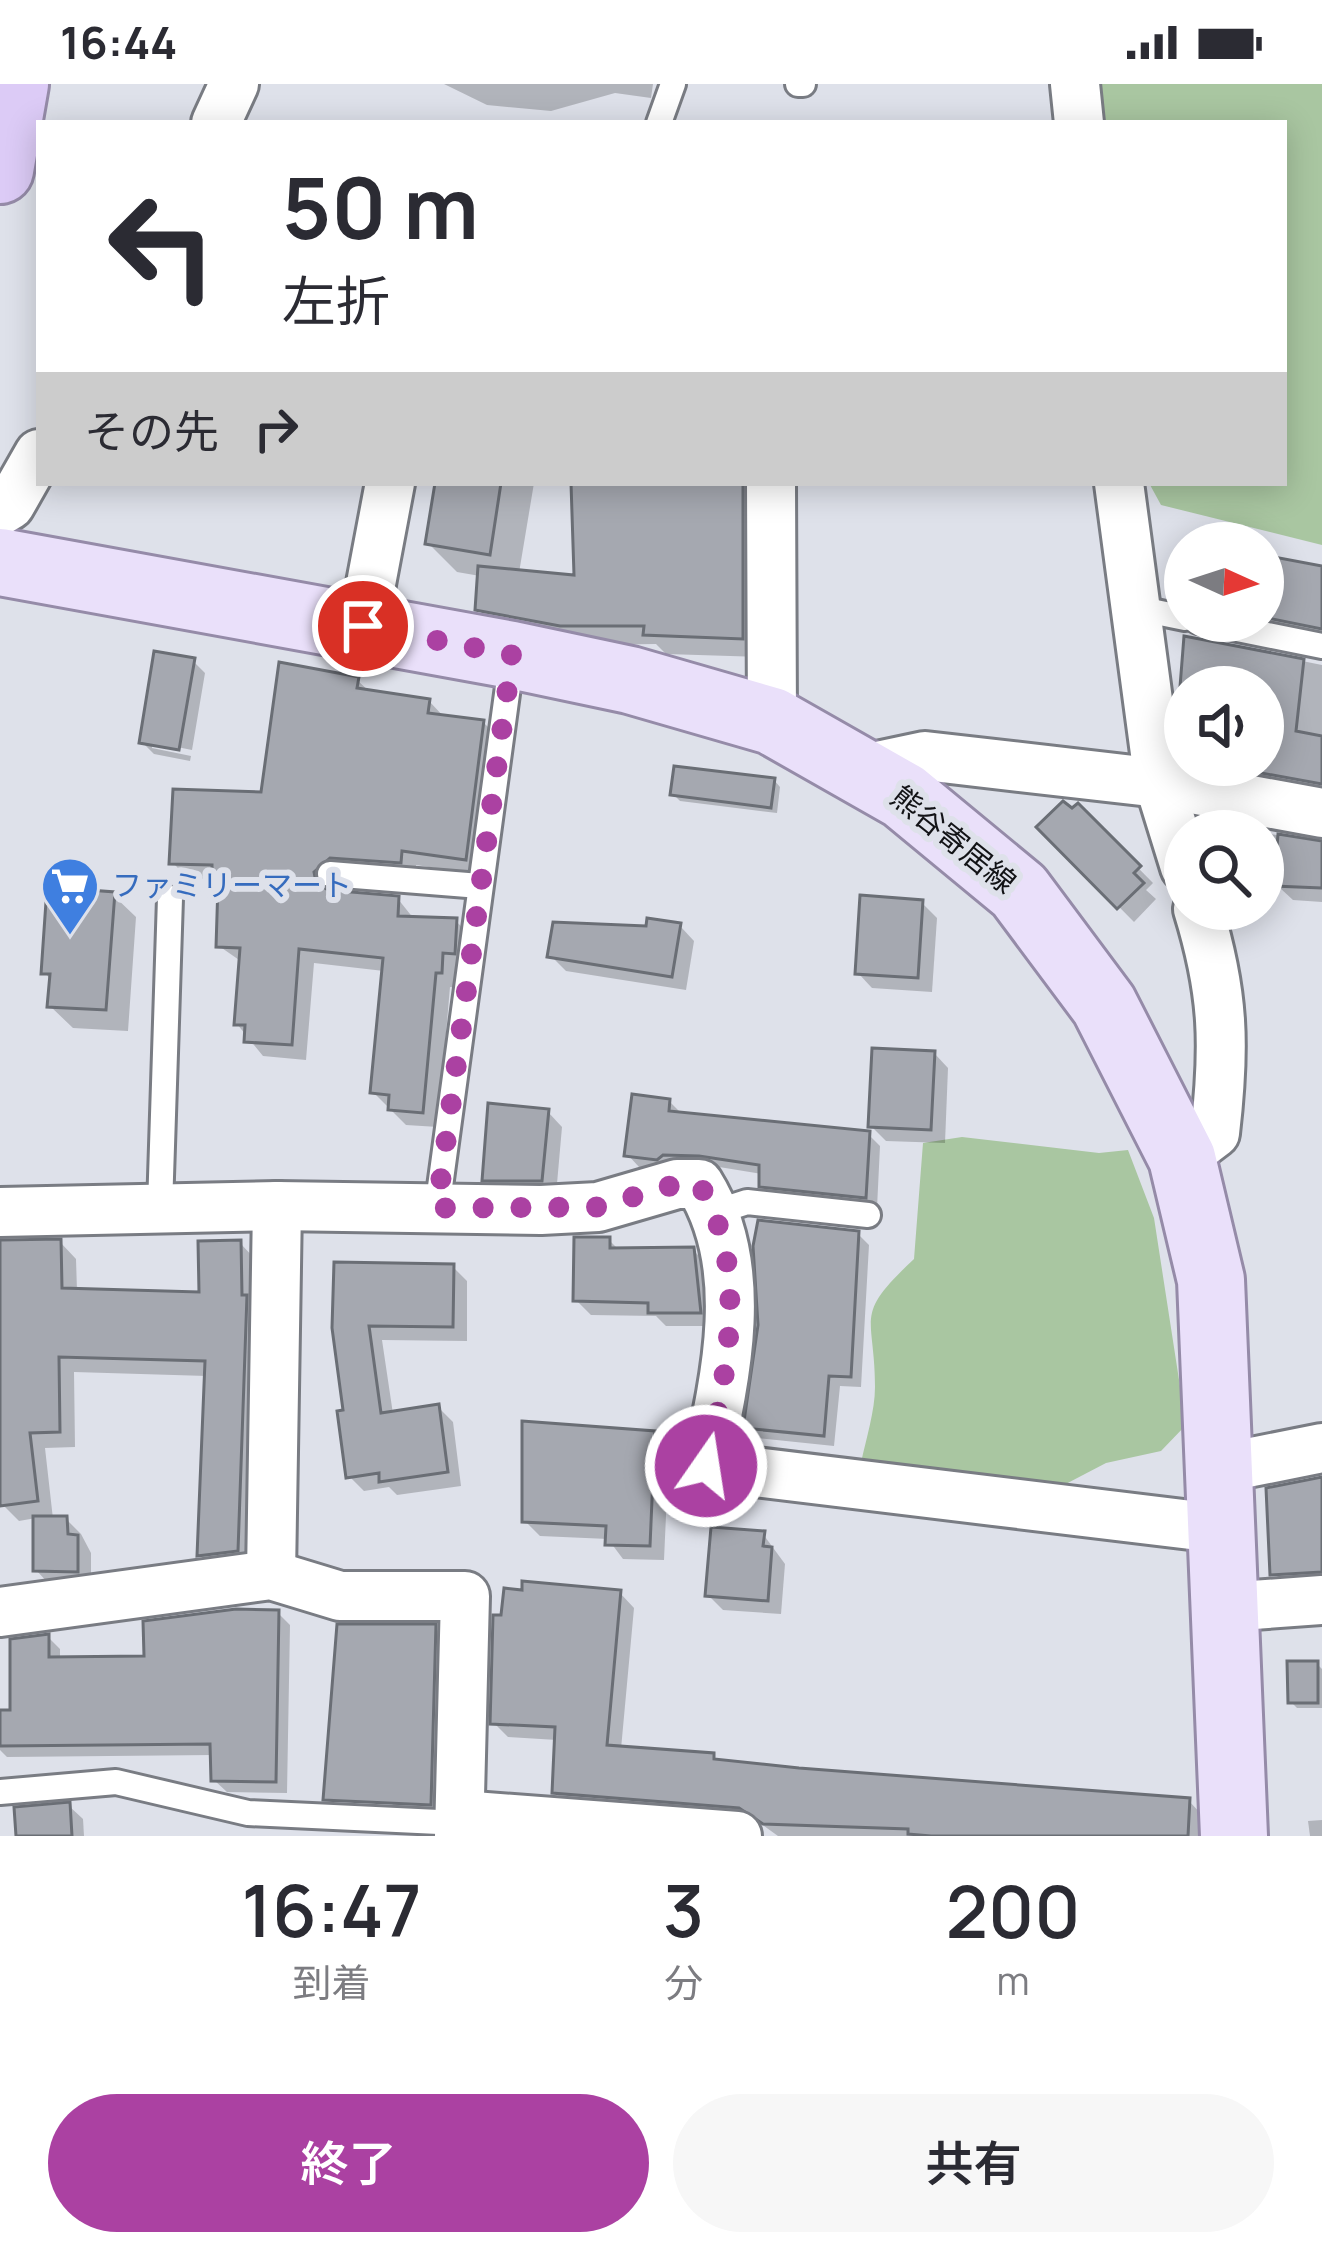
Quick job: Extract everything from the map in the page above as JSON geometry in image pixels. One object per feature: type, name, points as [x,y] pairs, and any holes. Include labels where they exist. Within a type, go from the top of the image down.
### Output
[{"type":"highway","points":[[0,170],[15,84]]},
{"type":"main road","name":"熊谷寄居線","points":[[0,562],[512,655],[629,680],[772,721],[904,796],[1019,891],[1104,1005],[1183,1158],[1210,1280],[1234,1836]]},
{"type":"street","points":[[217,120],[234,84]]},
{"type":"street","points":[[1075,84],[1079,120]]},
{"type":"street","points":[[0,511],[10,505],[36,459]]},
{"type":"street","points":[[363,626],[389,486]]},
{"type":"street","points":[[771,486],[772,721]]},
{"type":"street","points":[[1119,486],[1159,783],[1167,810]]},
{"type":"street","points":[[859,770],[925,756],[1159,783],[1322,813]]},
{"type":"street","points":[[1183,1158],[1215,1133],[1226,1045],[1205,930]]},
{"type":"street","points":[[0,1212],[277,1206],[598,1207],[677,1184],[699,1184],[716,1212],[724,1239],[729,1328],[723,1389],[706,1466],[1223,1499],[1322,1448]]},
{"type":"street","points":[[271,1575],[277,1206]]},
{"type":"street","points":[[0,1612],[271,1575],[340,1596],[465,1596],[460,1825],[736,1836]]},
{"type":"street","points":[[1225,1607],[1322,1600]]},
{"type":"lane","points":[[660,120],[673,84]]},
{"type":"lane","points":[[1136,608],[1164,614]]},
{"type":"lane","points":[[1284,638],[1322,646]]},
{"type":"lane","points":[[437,1208],[512,655]]},
{"type":"lane","points":[[330,874],[480,886]]},
{"type":"lane","points":[[160,1208],[170,898]]},
{"type":"lane","points":[[716,1212],[747,1202],[868,1215]]},
{"type":"lane","points":[[0,1792],[116,1782],[248,1814],[348,1828],[460,1825]]},
{"type":"green space","points":[[1097,84],[1322,84],[1322,545],[1284,536],[1284,522],[1229,522],[1161,505],[1151,486],[1287,486],[1287,120],[1100,120]]},
{"type":"green space","points":[[962,1137],[1099,1153],[1128,1150],[1154,1218],[1186,1425],[1161,1451],[1106,1463],[1060,1487],[861,1463],[875,1396],[871,1317],[882,1293],[914,1259],[923,1143]]},
{"type":"building","points":[[435,486],[501,486],[490,555],[425,544]]},
{"type":"building","points":[[571,486],[743,486],[743,639],[643,635],[644,626],[560,626],[475,610],[478,566],[574,575]]},
{"type":"building","points":[[1284,559],[1322,566],[1322,629],[1284,621]]},
{"type":"building","points":[[1184,642],[1215,642],[1304,659],[1296,731],[1322,736],[1322,784],[1284,777],[1284,666],[1182,666]]},
{"type":"building","points":[[154,651],[195,658],[179,750],[139,743]]},
{"type":"building","points":[[279,662],[359,677],[357,688],[430,699],[428,713],[484,720],[466,860],[402,851],[401,863],[330,858],[314,872],[316,882],[328,890],[399,896],[398,916],[457,918],[455,954],[443,953],[442,973],[436,973],[423,1113],[388,1110],[389,1095],[370,1093],[383,958],[299,949],[292,1045],[244,1042],[245,1025],[234,1025],[240,948],[216,947],[218,884],[212,883],[212,865],[169,864],[173,789],[261,792]]},
{"type":"building","points":[[674,766],[775,778],[771,808],[670,795]]},
{"type":"building","points":[[1063,801],[1072,808],[1078,803],[1141,866],[1134,873],[1144,883],[1117,909],[1036,827]]},
{"type":"building","points":[[1284,835],[1322,841],[1322,888],[1284,886]]},
{"type":"building","points":[[47,887],[115,892],[106,1010],[47,1007],[50,974],[41,974]]},
{"type":"building","points":[[860,895],[923,900],[918,978],[855,974]]},
{"type":"building","points":[[647,918],[681,923],[672,977],[547,957],[553,922],[646,926]]},
{"type":"building","points":[[872,1048],[935,1051],[931,1130],[868,1127]]},
{"type":"building","points":[[632,1094],[670,1099],[669,1111],[870,1131],[866,1198],[759,1187],[759,1165],[699,1156],[663,1155],[657,1160],[624,1156]]},
{"type":"building","points":[[488,1103],[549,1109],[542,1181],[482,1181]]},
{"type":"building","points":[[758,1220],[859,1231],[851,1377],[829,1376],[824,1436],[743,1428],[758,1325],[753,1246]]},
{"type":"building","points":[[574,1237],[610,1237],[610,1248],[694,1247],[701,1313],[648,1313],[648,1303],[573,1301]]},
{"type":"building","points":[[61,1239],[62,1288],[199,1292],[198,1241],[241,1240],[242,1295],[247,1295],[238,1551],[197,1556],[205,1361],[59,1357],[60,1432],[30,1433],[38,1501],[0,1506],[0,1240]]},
{"type":"building","points":[[334,1262],[454,1264],[453,1327],[369,1326],[381,1413],[439,1404],[448,1472],[379,1482],[379,1473],[346,1478],[332,1328]]},
{"type":"building","points":[[522,1421],[655,1431],[650,1546],[605,1545],[606,1526],[522,1522]]},
{"type":"building","points":[[1322,1477],[1322,1572],[1270,1575],[1266,1488]]},
{"type":"building","points":[[33,1516],[67,1516],[68,1534],[78,1535],[78,1572],[33,1571]]},
{"type":"building","points":[[711,1527],[765,1531],[763,1546],[772,1547],[768,1601],[705,1596]]},
{"type":"building","points":[[522,1581],[621,1590],[607,1745],[714,1753],[714,1759],[799,1768],[1190,1798],[1188,1836],[931,1836],[908,1834],[908,1829],[763,1824],[739,1808],[552,1793],[555,1727],[490,1724],[493,1615],[501,1615],[504,1588],[522,1590]]},
{"type":"building","points":[[236,1609],[279,1610],[276,1782],[211,1781],[210,1744],[0,1746],[0,1710],[10,1710],[10,1639],[49,1634],[49,1657],[144,1656],[143,1621]]},
{"type":"building","points":[[337,1624],[436,1624],[431,1805],[323,1800]]},
{"type":"building","points":[[1287,1661],[1318,1661],[1318,1703],[1288,1703]]},
{"type":"building","points":[[70,1802],[72,1836],[16,1836],[14,1807]]},
{"type":"place","name":"ファミリーマート","points":[[70,937]]},
{"type":"route","points":[[363,626],[512,655],[437,1208],[598,1207],[677,1184],[699,1184],[716,1212],[724,1239],[729,1328],[723,1389],[706,1466]]}]
